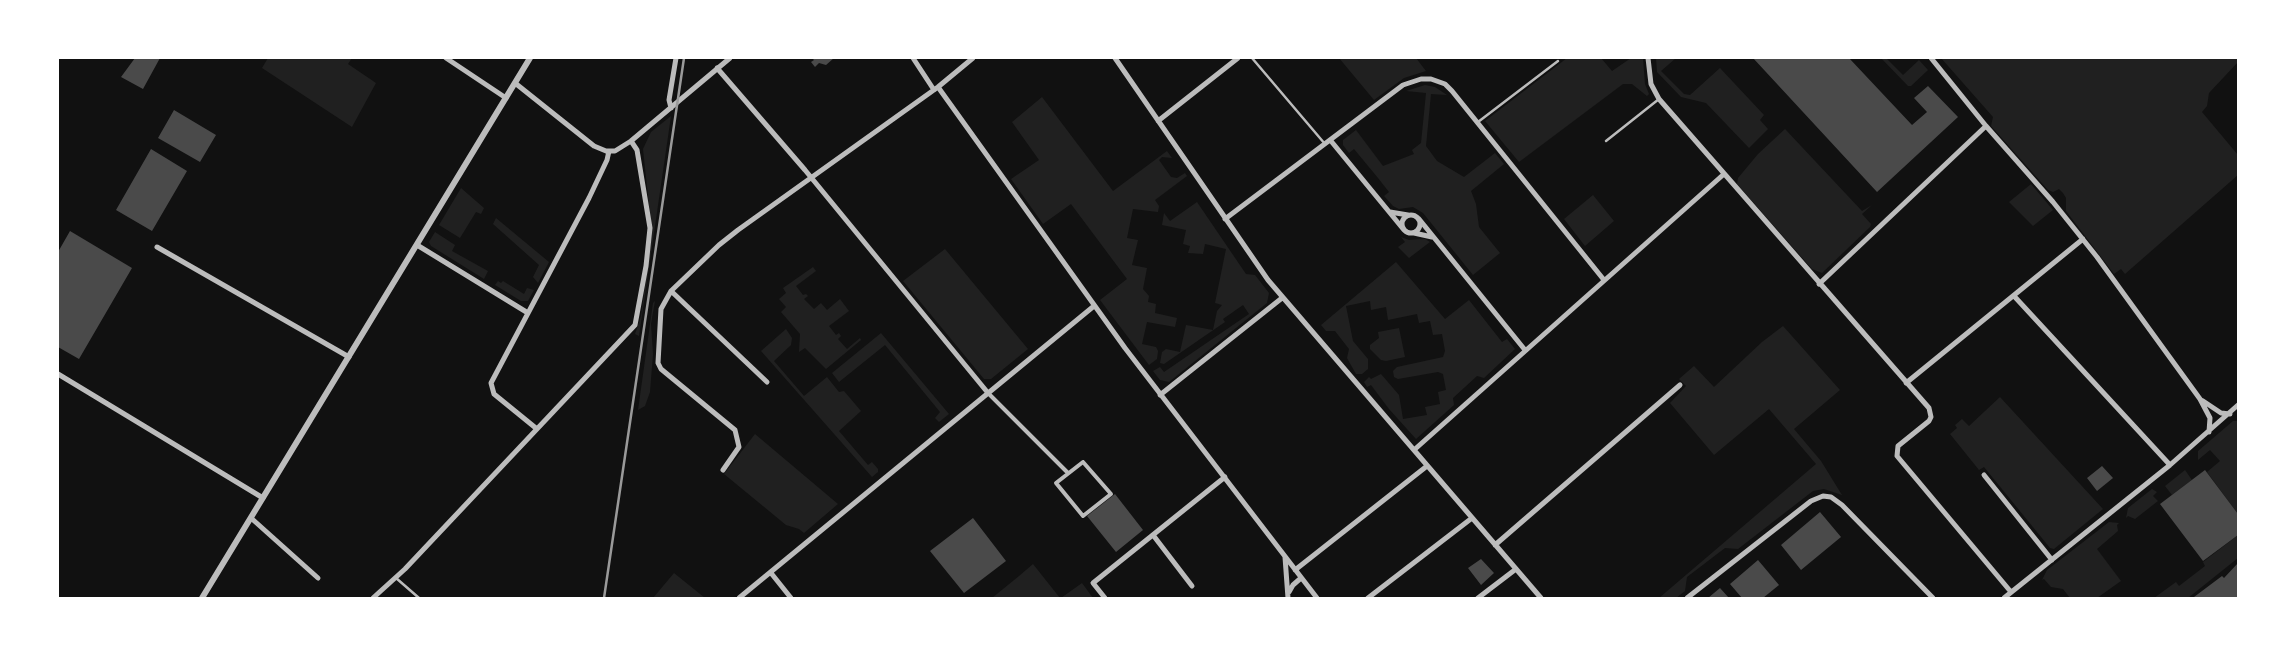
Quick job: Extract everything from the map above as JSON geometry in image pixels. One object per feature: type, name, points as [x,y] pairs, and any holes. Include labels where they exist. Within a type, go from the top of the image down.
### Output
[{"type":"street","points":[[446,58],[506,98]]},
{"type":"street","points":[[202,598],[530,58]]},
{"type":"street","points":[[672,108],[670,100],[676,58]]},
{"type":"street","points":[[515,83],[591,143],[609,151],[618,150],[631,142],[730,58]]},
{"type":"street","points":[[913,58],[1160,395],[1317,598]]},
{"type":"street","points":[[723,470],[738,447],[735,430],[665,372],[658,363],[661,309],[671,291],[719,245],[936,88],[973,58]]},
{"type":"street","points":[[1115,58],[1225,219],[1282,298],[1541,598]]},
{"type":"street","points":[[1158,121],[1238,58]]},
{"type":"street","points":[[1648,58],[1651,84],[1659,99],[1929,408],[1931,417],[1926,424],[1898,446],[1897,456],[2011,592]]},
{"type":"street","points":[[1931,58],[1986,126],[2083,239],[2200,399],[2210,418],[2210,432]]},
{"type":"street","points":[[717,68],[811,178],[988,393],[1068,473]]},
{"type":"street","points":[[1225,219],[1326,145],[1403,85],[1426,78],[1445,84],[1478,122],[1604,280]]},
{"type":"street","points":[[1819,284],[1986,126]]},
{"type":"street","points":[[1331,141],[1404,230],[1411,233],[1427,234],[1436,240]]},
{"type":"street","points":[[373,598],[396,577],[629,334],[637,320],[650,228],[637,150],[631,142]]},
{"type":"street","points":[[537,429],[496,397],[490,387],[589,198],[607,160],[609,151]]},
{"type":"street","points":[[1414,450],[1724,174]]},
{"type":"street","points":[[1387,210],[1398,215],[1411,215],[1419,219],[1526,350]]},
{"type":"street","points":[[1404,230],[1402,224],[1404,219],[1411,215]]},
{"type":"street","points":[[1411,233],[1418,229],[1419,219]]},
{"type":"street","points":[[1906,383],[2083,239]]},
{"type":"street","points":[[417,245],[528,313]]},
{"type":"street","points":[[157,247],[349,357]]},
{"type":"street","points":[[671,291],[767,382]]},
{"type":"street","points":[[2014,296],[2170,465]]},
{"type":"street","points":[[1160,395],[1282,298]]},
{"type":"street","points":[[738,598],[771,573],[1094,306]]},
{"type":"street","points":[[58,374],[263,498]]},
{"type":"street","points":[[1495,545],[1680,386]]},
{"type":"street","points":[[2200,399],[2220,413],[2230,414]]},
{"type":"street","points":[[2004,598],[2170,465],[2210,432],[2238,405]]},
{"type":"street","points":[[1084,462],[1111,494],[1083,516],[1056,483],[1068,473],[1084,462]]},
{"type":"street","points":[[1295,570],[1427,466]]},
{"type":"street","points":[[1984,475],[2052,560]]},
{"type":"street","points":[[1105,598],[1093,583],[1225,477]]},
{"type":"street","points":[[1687,598],[1811,501],[1823,496],[1831,497],[1849,512],[1933,598]]},
{"type":"street","points":[[251,518],[318,578]]},
{"type":"street","points":[[1368,598],[1472,518]]},
{"type":"street","points":[[1153,534],[1192,586]]},
{"type":"street","points":[[1284,557],[1288,598]]},
{"type":"street","points":[[1478,598],[1516,569]]},
{"type":"street","points":[[771,573],[791,598]]},
{"type":"street","points":[[1288,598],[1293,585],[1301,578]]},
{"type":"lane","points":[[1252,58],[1326,145]]},
{"type":"lane","points":[[1478,122],[1558,60]]},
{"type":"lane","points":[[1606,141],[1659,99]]},
{"type":"lane","points":[[396,577],[419,598]]},
{"type":"shaded area","points":[[268,58],[352,58],[348,64],[376,83],[352,127],[262,68]]},
{"type":"shaded area","points":[[1339,58],[1416,58],[1426,71],[1404,78],[1374,100]]},
{"type":"shaded area","points":[[1567,58],[1601,58],[1612,71],[1631,58],[1643,58],[1645,84],[1649,94],[1647,96],[1632,84],[1623,84],[1519,162],[1485,121]]},
{"type":"shaded area","points":[[1656,58],[1676,58],[1661,71],[1684,94],[1690,95],[1720,68],[1764,115],[1760,120],[1768,129],[1749,148],[1706,103],[1681,97],[1657,72]]},
{"type":"shaded area","points":[[1881,58],[1886,58],[1903,75],[1919,60],[1928,70],[1911,86],[1908,86]]},
{"type":"shaded area","points":[[1941,58],[2238,58],[2238,62],[2209,93],[2207,106],[2202,112],[2238,155],[2238,175],[2125,274],[2121,269],[2114,274],[2066,211],[2066,198],[2063,193],[2059,189],[2053,192],[2048,190],[1991,126],[1993,117]]},
{"type":"shaded area","points":[[1425,85],[1435,87],[1447,95],[1431,94],[1426,146],[1437,161],[1464,177],[1495,153],[1504,164],[1471,191],[1476,204],[1479,227],[1500,253],[1473,275],[1423,213],[1413,207],[1399,209],[1393,206],[1384,196],[1389,192],[1378,178],[1354,149],[1349,153],[1343,145],[1343,140],[1356,130],[1383,166],[1414,154],[1412,150],[1421,143],[1426,93],[1406,91]]},
{"type":"shaded area","points":[[1042,97],[1113,191],[1167,151],[1172,158],[1162,157],[1159,160],[1171,177],[1177,178],[1185,173],[1187,176],[1155,200],[1159,206],[1158,212],[1133,209],[1127,238],[1138,240],[1132,265],[1147,268],[1143,289],[1149,296],[1148,302],[1156,304],[1155,313],[1177,318],[1175,327],[1147,322],[1142,344],[1156,347],[1158,351],[1157,359],[1149,365],[1100,300],[1127,279],[1071,204],[1043,224],[1011,179],[1039,160],[1012,122]]},
{"type":"shaded area","points":[[671,116],[639,336],[635,334],[641,316],[652,234],[643,149],[651,132]]},
{"type":"shaded area","points":[[1785,129],[1862,211],[1872,205],[1862,214],[1871,224],[1870,227],[1822,273],[1812,269],[1737,184],[1738,178],[1758,154]]},
{"type":"shaded area","points":[[2031,184],[2053,210],[2033,226],[2009,202]]},
{"type":"shaded area","points":[[461,188],[484,208],[481,214],[476,212],[460,238],[439,225]]},
{"type":"shaded area","points":[[1593,195],[1614,221],[1585,246],[1564,219]]},
{"type":"shaded area","points":[[1197,202],[1246,274],[1255,275],[1269,293],[1267,303],[1169,382],[1160,380],[1153,371],[1160,367],[1164,372],[1249,314],[1243,305],[1223,319],[1225,322],[1164,364],[1160,363],[1162,352],[1166,349],[1180,352],[1186,325],[1213,330],[1217,311],[1222,305],[1215,303],[1226,249],[1205,244],[1203,254],[1188,253],[1190,246],[1183,244],[1186,230],[1162,225],[1164,213],[1170,221]]},
{"type":"shaded area","points":[[496,218],[549,262],[538,283],[533,277],[539,265],[493,224]]},
{"type":"shaded area","points":[[435,232],[455,245],[452,251],[488,271],[484,279],[431,246],[429,242]]},
{"type":"shaded area","points":[[1401,237],[1409,240],[1425,239],[1430,242],[1409,258],[1398,247],[1405,242]]},
{"type":"shaded area","points":[[945,249],[1028,349],[991,379],[984,379],[903,281]]},
{"type":"shaded area","points":[[1396,262],[1445,319],[1469,300],[1502,342],[1507,339],[1515,349],[1484,378],[1477,376],[1453,398],[1454,405],[1416,439],[1389,409],[1371,385],[1367,387],[1364,382],[1369,377],[1371,379],[1381,374],[1399,395],[1403,419],[1427,415],[1425,407],[1440,404],[1438,392],[1446,390],[1443,374],[1438,372],[1398,379],[1394,377],[1393,371],[1397,367],[1443,357],[1445,351],[1442,334],[1433,335],[1430,321],[1419,323],[1417,314],[1388,320],[1386,307],[1371,310],[1370,301],[1346,306],[1353,341],[1368,359],[1368,369],[1362,374],[1356,374],[1347,358],[1349,349],[1335,331],[1326,331],[1321,325]]},
{"type":"shaded area","points":[[813,267],[816,271],[796,286],[803,295],[806,294],[808,296],[804,299],[814,309],[821,303],[827,310],[840,299],[849,311],[829,326],[836,335],[839,333],[841,336],[838,339],[847,349],[860,338],[861,340],[826,369],[805,348],[799,352],[800,334],[781,312],[786,307],[779,299],[786,293],[783,288]]},
{"type":"shaded area","points":[[498,281],[501,283],[503,281],[524,294],[527,288],[534,290],[528,301],[521,301],[495,285]]},
{"type":"shaded area","points":[[655,301],[651,324],[653,354],[650,392],[645,406],[638,410],[653,303]]},
{"type":"shaded area","points":[[1783,326],[1840,390],[1794,429],[1821,461],[1842,495],[1824,489],[1813,491],[1738,549],[1725,548],[1687,577],[1685,591],[1676,598],[1659,598],[1816,464],[1769,409],[1714,455],[1670,403],[1686,386],[1679,379],[1694,366],[1714,387],[1762,342]]},
{"type":"shaded area","points":[[1399,328],[1405,357],[1386,361],[1381,360],[1370,349],[1370,345],[1379,338],[1378,332]]},
{"type":"shaded area","points":[[786,329],[792,338],[791,345],[774,361],[804,396],[827,377],[839,392],[844,391],[861,411],[839,431],[868,465],[872,462],[878,469],[878,472],[872,477],[761,351]]},
{"type":"shaded area","points":[[881,333],[949,414],[939,422],[935,418],[940,412],[885,345],[839,382],[832,373]]},
{"type":"shaded area","points":[[2000,397],[2103,509],[2054,549],[2050,548],[1984,467],[1979,470],[1950,434],[1957,428],[1955,425],[1962,419],[1969,426]]},
{"type":"shaded area","points":[[2233,421],[2238,421],[2238,514],[2207,472],[2220,461],[2210,450],[2198,460],[2198,451]]},
{"type":"shaded area","points":[[755,434],[838,504],[804,533],[799,529],[786,525],[724,474]]},
{"type":"shaded area","points":[[2185,470],[2192,480],[2172,495],[2165,486]]},
{"type":"shaded area","points":[[2152,489],[2157,492],[2153,496],[2158,501],[2135,519],[2128,516],[2126,518],[2128,508]]},
{"type":"shaded area","points":[[2109,522],[2119,523],[2117,525],[2118,531],[2097,549],[2121,581],[2097,598],[2070,598],[2063,589],[2051,587],[2044,579],[2042,580],[2047,570]]},
{"type":"shaded area","points":[[2238,535],[2238,558],[2188,598],[2154,598],[2176,582],[2179,586],[2205,566],[2203,562]]},
{"type":"shaded area","points":[[1033,564],[1060,598],[992,598],[1019,576]]},
{"type":"shaded area","points":[[674,573],[705,598],[653,598]]},
{"type":"shaded area","points":[[1082,583],[1093,598],[1061,598]]},
{"type":"building","points":[[135,58],[160,58],[143,89],[121,77]]},
{"type":"building","points":[[812,58],[834,58],[826,65],[819,63],[815,67],[811,62],[814,60]]},
{"type":"building","points":[[1753,58],[1849,58],[1912,125],[1927,112],[1914,98],[1928,86],[1958,117],[1877,192]]},
{"type":"building","points":[[174,110],[216,135],[200,162],[158,138]]},
{"type":"building","points":[[151,149],[187,171],[152,231],[116,210]]},
{"type":"building","points":[[70,231],[132,268],[79,359],[58,347],[58,252]]},
{"type":"building","points":[[2102,466],[2113,478],[2097,491],[2087,478]]},
{"type":"building","points":[[2205,470],[2238,514],[2238,535],[2203,561],[2160,504]]},
{"type":"building","points":[[1115,494],[1143,530],[1116,552],[1087,516]]},
{"type":"building","points":[[1820,512],[1841,537],[1801,570],[1781,545]]},
{"type":"building","points":[[973,518],[1006,561],[964,593],[930,551]]},
{"type":"building","points":[[1481,559],[1494,573],[1481,585],[1468,568]]},
{"type":"building","points":[[1758,560],[1779,585],[1763,598],[1742,598],[1730,584]]},
{"type":"building","points":[[2238,563],[2238,598],[2194,597],[2222,576],[2224,578]]},
{"type":"building","points":[[1720,588],[1729,598],[1708,598]]},
{"type":"railway","points":[[604,598],[684,58]]}]
